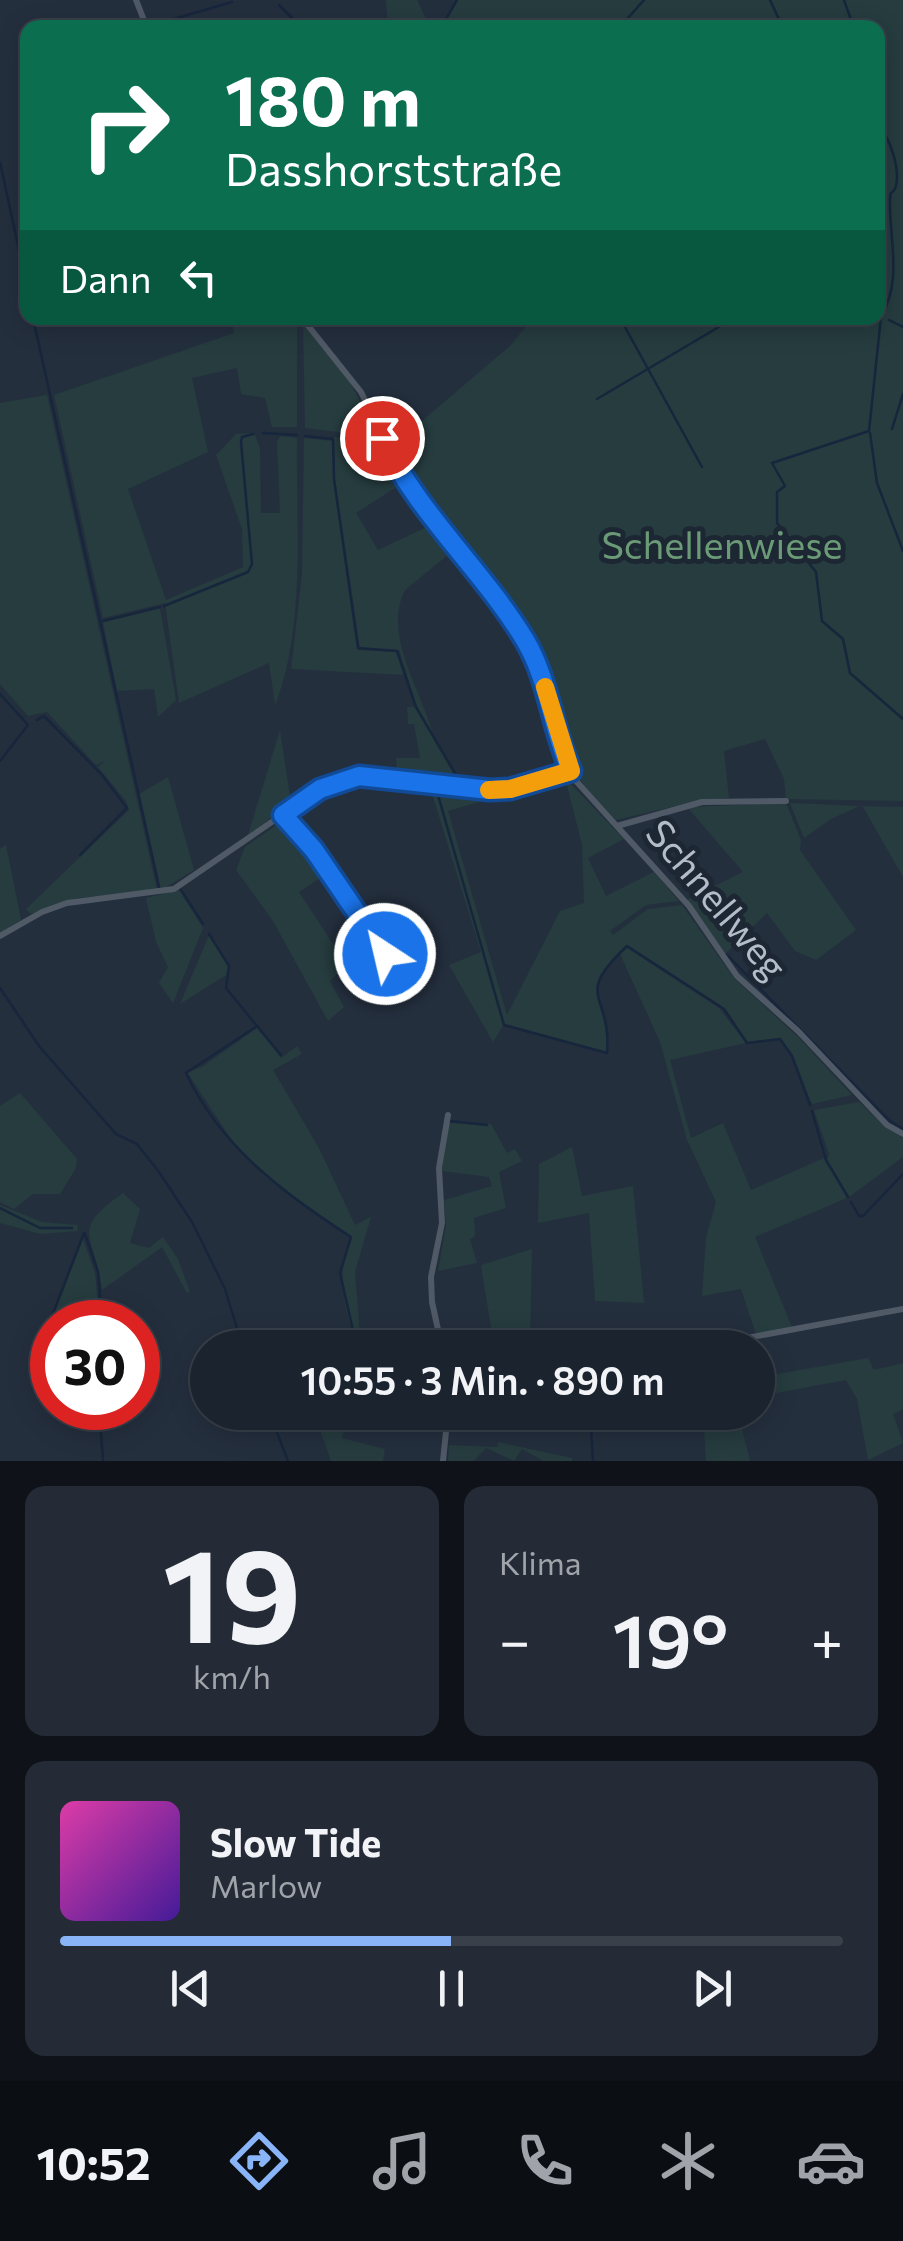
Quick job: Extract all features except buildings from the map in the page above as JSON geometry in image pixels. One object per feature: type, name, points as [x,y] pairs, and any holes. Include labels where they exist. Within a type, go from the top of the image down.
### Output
[{"type":"street","name":"Schnellweg","points":[[308,325],[361,392],[406,484],[526,641],[544,682],[571,771],[689,906],[737,976],[798,1031],[888,1125],[903,1134]]},
{"type":"street","points":[[0,936],[67,902],[174,889],[320,789],[359,776],[490,790],[510,789],[571,771]]},
{"type":"street","name":"Schnellweg","points":[[617,826],[702,802],[786,801]]},
{"type":"street","points":[[283,815],[314,850],[385,954]]},
{"type":"street","points":[[438,1330],[431,1277],[442,1223],[439,1168],[448,1115]]},
{"type":"street","points":[[775,1333],[903,1309]]},
{"type":"street","points":[[443,1461],[446,1430]]},
{"type":"green space","points":[[386,0],[417,0],[427,20],[387,20]]},
{"type":"green space","name":"Schellenwiese","points":[[458,0],[903,0],[903,801],[786,799],[784,779],[765,739],[724,751],[729,798],[701,800],[616,820],[586,788],[572,766],[530,642],[497,592],[422,498],[390,448],[510,346],[527,325],[885,325],[885,20],[445,20]]},
{"type":"green space","points":[[233,325],[297,325],[297,427],[272,427],[265,398],[241,394],[237,368],[192,378],[208,452],[128,489],[166,600],[243,567],[242,529],[216,455],[236,434],[254,433],[260,448],[261,513],[280,513],[277,442],[280,436],[297,438],[295,608],[285,675],[275,705],[269,663],[179,703],[165,603],[103,618],[54,395],[234,333]]},
{"type":"green space","points":[[303,325],[350,382],[375,431],[372,436],[305,428]]},
{"type":"green space","points":[[47,395],[157,890],[76,898],[31,914],[26,909],[129,810],[98,767],[105,761],[96,765],[47,712],[28,716],[0,684],[0,403]]},
{"type":"green space","points":[[334,437],[382,446],[401,484],[356,513],[378,550],[433,524],[454,550],[405,590],[399,607],[398,626],[406,663],[433,734],[417,707],[399,650],[360,648],[335,479]]},
{"type":"green space","points":[[304,438],[333,441],[333,479],[358,650],[397,652],[404,675],[291,669],[302,574]]},
{"type":"green space","points":[[160,608],[176,700],[158,717],[154,689],[117,691],[103,622]]},
{"type":"green space","points":[[407,707],[415,707],[457,780],[397,773],[396,758],[420,758],[414,724],[408,724]]},
{"type":"green space","points":[[280,730],[291,803],[248,835]]},
{"type":"green space","points":[[168,777],[194,870],[161,890],[139,794]]},
{"type":"green space","points":[[565,778],[624,839],[588,858],[606,896],[654,872],[679,901],[646,905],[610,931],[613,935],[648,909],[682,905],[734,978],[799,1038],[852,1095],[812,1104],[792,1054],[780,1038],[748,1042],[720,1005],[627,945],[610,962],[596,986],[606,1052],[504,1024],[493,1042],[449,965],[481,952],[430,787],[503,795],[448,811],[507,1015],[560,911],[584,903],[582,845]]},
{"type":"green space","points":[[786,803],[801,840],[800,850],[856,930],[816,960],[795,951],[767,913],[725,954],[687,900],[743,872],[687,807]]},
{"type":"green space","points":[[790,803],[860,806],[831,819],[804,838]]},
{"type":"green space","points":[[863,806],[903,807],[903,877]]},
{"type":"green space","points":[[281,822],[299,834],[328,873],[299,892],[347,965],[330,981],[344,1007],[328,1021],[273,921],[236,870],[245,847]]},
{"type":"green space","points":[[6,845],[21,920],[0,933],[0,849]]},
{"type":"green space","points":[[179,890],[203,928],[173,1003],[159,983],[168,967],[156,942],[146,898]]},
{"type":"green space","points":[[209,935],[228,966],[226,975],[180,1004]]},
{"type":"green space","points":[[627,948],[719,1008],[746,1043],[670,1060],[691,1138],[723,1123],[751,1190],[824,1158],[847,1198],[755,1237],[792,1327],[755,1330],[741,1289],[702,1296],[706,1237],[716,1202],[687,1140],[660,1042],[620,954]]},
{"type":"green space","points":[[257,1028],[281,1058],[297,1046],[302,1054],[273,1070],[319,1148],[355,1225],[371,1217],[355,1272],[360,1330],[352,1330],[343,1288],[344,1265],[352,1237],[263,1175],[231,1139],[187,1072],[202,1067]]},
{"type":"green space","points":[[20,1093],[77,1159],[76,1168],[60,1194],[33,1194],[14,1209],[0,1202],[0,1106]]},
{"type":"green space","points":[[859,1102],[903,1138],[903,1157],[849,1197],[827,1160],[829,1154],[814,1110]]},
{"type":"green space","points":[[448,1123],[491,1124],[507,1153],[515,1149],[522,1161],[499,1172],[506,1208],[474,1218],[475,1236],[470,1239],[477,1263],[438,1271],[446,1225],[444,1200],[492,1186],[489,1177],[442,1171]]},
{"type":"green space","points":[[572,1147],[582,1196],[633,1186],[644,1303],[595,1301],[589,1213],[538,1223],[539,1164]]},
{"type":"green space","points":[[123,1193],[140,1209],[130,1243],[149,1248],[163,1237],[178,1259],[190,1292],[187,1293],[162,1247],[102,1290],[90,1226]]},
{"type":"green space","points":[[0,1205],[42,1222],[77,1225],[78,1231],[40,1234],[0,1223]]},
{"type":"green space","points":[[83,1239],[95,1273],[98,1300],[59,1300]]},
{"type":"green space","points":[[532,1249],[530,1330],[491,1330],[481,1265]]},
{"type":"green space","points":[[868,1358],[874,1370],[903,1363],[903,1409],[893,1414],[903,1443],[868,1460],[857,1399],[846,1380],[775,1393],[775,1374]]},
{"type":"green space","points":[[320,1430],[344,1430],[342,1438],[385,1449],[383,1461],[331,1461]]},
{"type":"green space","points":[[704,1430],[742,1430],[750,1461],[706,1461]]},
{"type":"green space","points":[[498,1442],[572,1461],[543,1461],[522,1449],[514,1461],[486,1448],[474,1461],[448,1461],[449,1445],[497,1447]]},
{"type":"waterway","points":[[446,20],[457,0]]},
{"type":"waterway","points":[[626,20],[644,0]]},
{"type":"waterway","points":[[770,0],[779,20]]},
{"type":"waterway","points":[[844,0],[851,20]]},
{"type":"waterway","points":[[170,20],[232,2]]},
{"type":"waterway","points":[[279,5],[292,18]]},
{"type":"waterway","points":[[885,136],[897,171],[890,196],[892,288],[885,309]]},
{"type":"waterway","points":[[0,162],[20,255]]},
{"type":"waterway","points":[[889,320],[903,327]]},
{"type":"waterway","points":[[35,325],[159,887]]},
{"type":"waterway","points":[[624,325],[702,467]]},
{"type":"waterway","points":[[597,399],[722,325]]},
{"type":"waterway","points":[[880,325],[869,431],[772,463],[785,486],[777,492],[777,523],[816,572],[822,621],[843,639],[850,673],[903,719]]},
{"type":"waterway","points":[[892,429],[903,394]]},
{"type":"waterway","points":[[263,433],[297,435]]},
{"type":"waterway","points":[[870,433],[877,483],[903,551]]},
{"type":"waterway","points":[[164,606],[248,572],[252,564],[241,442],[242,437],[253,434]]},
{"type":"waterway","points":[[305,436],[333,439],[334,479],[358,648],[397,651],[416,707],[459,780]]},
{"type":"waterway","points":[[103,621],[160,607]]},
{"type":"waterway","points":[[0,694],[28,725],[0,761]]},
{"type":"waterway","points":[[37,720],[44,716],[102,775],[127,808],[80,855]]},
{"type":"waterway","points":[[436,788],[504,1025],[607,1053],[598,987],[601,976],[627,946],[724,1009],[747,1043],[780,1039],[792,1056],[810,1105]]},
{"type":"waterway","points":[[181,890],[203,924]]},
{"type":"waterway","points":[[209,934],[229,966],[226,988],[257,1026],[186,1073],[235,1146],[302,1204],[351,1237],[340,1273],[353,1330]]},
{"type":"waterway","points":[[727,955],[889,1120],[903,1129]]},
{"type":"waterway","points":[[0,988],[39,1046],[116,1134],[137,1144],[159,1172],[192,1222],[225,1289],[238,1330]]},
{"type":"waterway","points":[[257,1026],[281,1055]]},
{"type":"waterway","points":[[812,1111],[826,1160],[848,1197]]},
{"type":"waterway","points":[[449,1121],[487,1125]]},
{"type":"waterway","points":[[851,1202],[859,1216],[863,1216],[903,1174]]},
{"type":"waterway","points":[[0,1208],[40,1228],[72,1228]]},
{"type":"waterway","points":[[58,1300],[84,1233]]},
{"type":"waterway","points":[[85,1234],[98,1272],[100,1300]]},
{"type":"waterway","points":[[101,1430],[103,1460]]},
{"type":"waterway","points":[[276,1430],[288,1461]]},
{"type":"waterway","points":[[591,1430],[593,1461]]},
{"type":"slow traffic","points":[[489,790],[510,789],[571,771],[545,687]]},
{"type":"route","points":[[382,438],[416,500],[484,582],[526,641],[544,682],[571,771],[510,789],[490,790],[359,776],[320,789],[283,815],[314,850],[385,954]]}]
